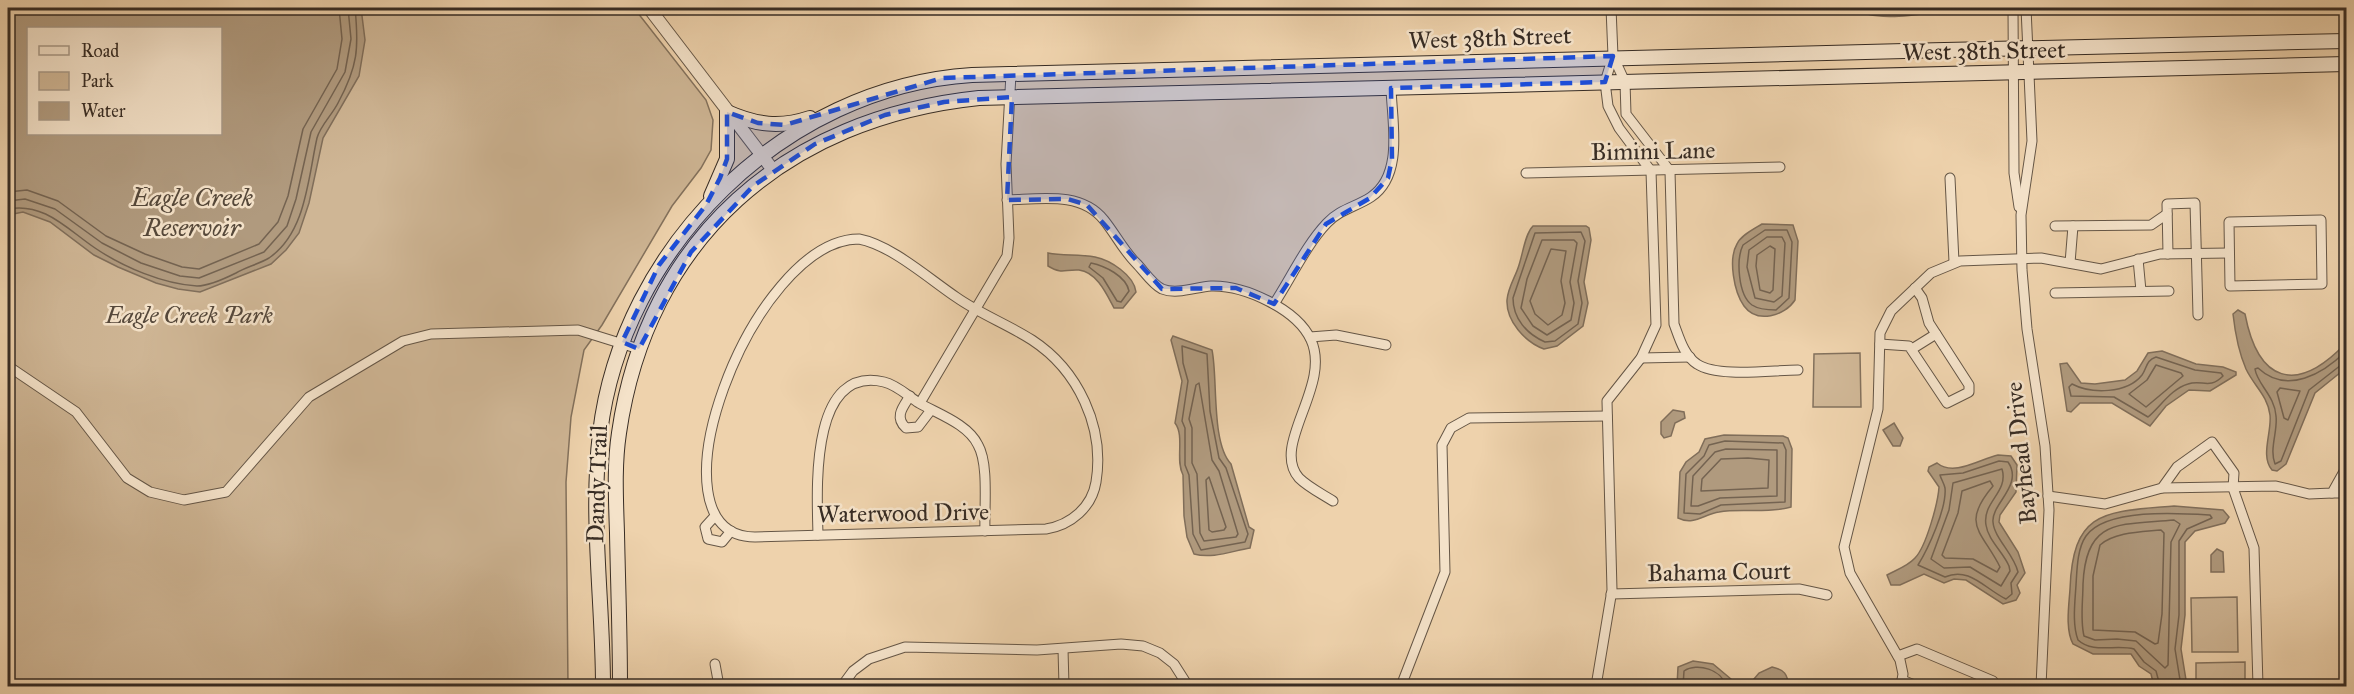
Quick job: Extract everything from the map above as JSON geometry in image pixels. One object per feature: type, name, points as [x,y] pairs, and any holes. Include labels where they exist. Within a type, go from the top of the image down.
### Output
[{"type":"main road","name":"West 38th Street","points":[[762,156],[798,132],[847,107],[895,90],[942,78],[1613,56],[2030,49],[2346,40]]},
{"type":"main road","name":"West 38th Street","points":[[773,170],[831,136],[885,115],[944,102],[1012,97],[2346,64]]},
{"type":"main road","points":[[706,206],[727,159],[727,112],[758,123],[776,126],[792,124],[847,107]]},
{"type":"main road","name":"Dandy Trail","points":[[603,687],[597,459],[605,400],[622,342],[640,299],[659,265],[706,206],[762,156]]},
{"type":"main road","name":"Dandy Trail","points":[[620,687],[617,452],[623,410],[639,349],[656,309],[692,252],[727,210],[773,170]]},
{"type":"street","points":[[649,8],[773,170]]},
{"type":"street","points":[[1596,687],[1611,594],[1607,401],[1641,358],[1656,325],[1651,171],[1619,128],[1608,106],[1605,82],[1613,56],[1611,8]]},
{"type":"street","name":"Bayhead Drive","points":[[2013,8],[2011,73],[2014,173],[2021,216],[2027,329],[2043,433],[2048,496],[2048,550],[2041,687]]},
{"type":"street","name":"Bayhead Drive","points":[[2021,216],[2032,141],[2030,49],[2026,8]]},
{"type":"street","points":[[1613,56],[1625,82],[1626,114],[1670,171],[1674,324],[1690,357],[1695,363],[1716,371],[1798,370]]},
{"type":"street","points":[[920,403],[976,312],[1007,256],[1009,238],[1006,164],[1012,97],[1011,74]]},
{"type":"street","points":[[1274,304],[1327,223],[1341,211],[1370,198],[1388,178],[1392,162],[1391,88]]},
{"type":"street","name":"Bimini Lane","points":[[1526,173],[1780,167]]},
{"type":"street","points":[[1950,178],[1954,262]]},
{"type":"street","points":[[1007,200],[1068,199],[1087,205],[1105,221],[1121,248],[1162,289],[1178,291],[1209,286],[1236,288],[1274,304],[1310,337],[1315,357],[1314,375],[1306,408],[1291,444],[1290,459],[1299,478],[1333,501]]},
{"type":"street","points":[[2168,254],[2167,204],[2195,203],[2198,315]]},
{"type":"street","points":[[2055,226],[2151,225],[2167,214]]},
{"type":"street","points":[[2321,220],[2322,284],[2230,286],[2229,253],[2229,222],[2321,220]]},
{"type":"street","points":[[2070,262],[2073,226]]},
{"type":"street","points":[[715,516],[705,525],[705,534],[713,542],[722,542],[727,528],[715,516],[709,502],[707,486],[713,427],[729,370],[750,330],[786,282],[819,251],[840,240],[868,240],[881,246],[976,312]]},
{"type":"street","points":[[1917,687],[1902,683],[1898,656],[1850,573],[1845,551],[1846,532],[1879,402],[1880,344],[1885,319],[1931,273],[1954,262],[2022,258],[2070,262],[2090,269],[2100,269],[2168,254],[2229,253]]},
{"type":"street","points":[[2138,259],[2141,291]]},
{"type":"street","points":[[1880,344],[1905,343],[1912,349],[1944,401],[1951,403],[1969,392],[1970,388],[1927,319],[1922,298],[1915,288]]},
{"type":"street","points":[[2055,293],[2169,291]]},
{"type":"street","name":"Waterwood Drive","points":[[727,528],[750,537],[1051,528],[1072,520],[1082,511],[1093,492],[1096,471],[1093,428],[1079,389],[1064,367],[1040,345],[976,312]]},
{"type":"street","points":[[1656,325],[1674,324]]},
{"type":"street","points":[[8,366],[76,412],[127,478],[150,492],[184,500],[226,492],[309,397],[403,341],[431,334],[548,329],[578,330],[639,349]]},
{"type":"street","points":[[1912,349],[1936,334]]},
{"type":"street","points":[[1310,337],[1336,335],[1386,345]]},
{"type":"street","points":[[1641,358],[1690,357]]},
{"type":"street","points":[[818,535],[818,456],[825,424],[834,403],[854,385],[871,380],[893,385],[966,431],[978,444],[983,462],[985,531]]},
{"type":"street","points":[[910,396],[899,415],[904,427],[910,430],[918,427],[931,410]]},
{"type":"street","points":[[1401,687],[1445,572],[1442,445],[1451,428],[1461,421],[1474,418],[1607,416]]},
{"type":"street","points":[[2162,488],[2177,467],[2212,442],[2234,473],[2233,488],[2254,548],[2258,687]]},
{"type":"street","points":[[2332,494],[2346,468]]},
{"type":"street","points":[[2048,496],[2105,504],[2162,488],[2280,486],[2309,494],[2346,493]]},
{"type":"street","name":"Bahama Court","points":[[1611,594],[1799,589],[1827,595]]},
{"type":"street","points":[[842,687],[853,671],[869,659],[905,647],[1063,648],[1121,644],[1143,646],[1171,661],[1188,687]]},
{"type":"street","points":[[1063,648],[1064,687]]},
{"type":"street","points":[[1898,656],[1917,649],[1993,681],[1991,687]]},
{"type":"street","points":[[715,664],[719,687]]},
{"type":"highlighted area","points":[[1613,56],[1605,82],[1391,88],[1392,159],[1388,178],[1370,198],[1326,224],[1274,304],[1236,288],[1162,289],[1087,205],[1068,199],[1007,200],[1012,97],[944,102],[885,115],[815,144],[753,186],[691,252],[639,349],[622,342],[659,265],[706,205],[720,178],[727,159],[727,112],[758,123],[785,125],[942,78]]},
{"type":"green space","name":"Eagle Creek Park","points":[[8,8],[634,8],[706,100],[713,120],[711,150],[701,168],[672,206],[602,325],[584,350],[571,417],[566,482],[568,686],[8,686]]},
{"type":"green space","points":[[1860,353],[1861,407],[1813,407],[1814,354]]},
{"type":"green space","points":[[2237,597],[2238,652],[2192,652],[2191,598]]},
{"type":"green space","points":[[2245,662],[2245,686],[2196,686],[2196,663]]},
{"type":"water","name":"Eagle Creek Reservoir","points":[[8,8],[361,8],[365,40],[359,76],[323,138],[309,203],[299,233],[271,264],[200,292],[178,289],[156,283],[118,267],[94,255],[50,222],[23,212],[8,215]]},
{"type":"water","points":[[1853,8],[1958,8],[1889,17],[1863,13]]},
{"type":"water","points":[[1762,224],[1793,225],[1798,241],[1795,300],[1785,310],[1771,316],[1756,315],[1744,306],[1735,284],[1733,267],[1734,250],[1741,238]]},
{"type":"water","points":[[1533,226],[1586,226],[1589,228],[1591,240],[1584,282],[1588,303],[1583,326],[1557,346],[1544,349],[1530,341],[1518,330],[1510,316],[1507,300],[1526,239]]},
{"type":"water","points":[[1048,253],[1089,256],[1107,261],[1126,274],[1136,292],[1123,308],[1114,308],[1096,279],[1079,270],[1053,269],[1048,266]]},
{"type":"water","points":[[2346,304],[2346,368],[2315,393],[2286,464],[2277,471],[2272,470],[2267,458],[2269,408],[2244,363],[2233,314],[2238,310],[2245,314],[2259,355],[2269,367],[2282,374],[2295,375],[2311,370],[2345,344]]},
{"type":"water","points":[[1173,336],[1212,350],[1220,441],[1231,464],[1249,527],[1254,530],[1250,548],[1215,555],[1194,554],[1187,537],[1179,434],[1175,423],[1182,381],[1171,340]]},
{"type":"water","points":[[2162,351],[2196,364],[2223,367],[2236,372],[2236,375],[2210,391],[2189,390],[2166,406],[2150,426],[2112,403],[2080,403],[2071,412],[2067,411],[2060,364],[2067,363],[2081,383],[2095,384],[2125,380],[2137,371],[2148,353]]},
{"type":"water","points":[[1673,410],[1684,412],[1685,418],[1675,423],[1671,436],[1664,438],[1661,434],[1661,422]]},
{"type":"water","points":[[1894,423],[1903,438],[1900,446],[1893,446],[1883,430]]},
{"type":"water","points":[[1724,435],[1788,438],[1792,449],[1791,507],[1719,512],[1689,521],[1678,518],[1680,472],[1686,462],[1699,452],[1705,439]]},
{"type":"water","points":[[1998,455],[2011,456],[2017,465],[2016,492],[2000,515],[1999,522],[2018,552],[2025,573],[2017,585],[2020,593],[2016,600],[2003,604],[1966,580],[1954,579],[1944,583],[1924,574],[1900,585],[1891,585],[1887,575],[1915,558],[1931,524],[1939,487],[1928,471],[1929,467],[1937,463],[1944,467],[1959,468]]},
{"type":"water","points":[[2174,506],[2223,510],[2229,517],[2225,523],[2195,531],[2185,542],[2185,615],[2181,649],[2187,686],[2154,686],[2151,674],[2139,666],[2131,654],[2093,654],[2073,644],[2068,617],[2072,563],[2078,543],[2086,529],[2097,520],[2129,510]]},
{"type":"water","points":[[2217,549],[2223,552],[2224,572],[2211,572],[2211,555]]},
{"type":"water","points":[[1693,661],[1713,664],[1731,679],[1731,686],[1677,686],[1678,667]]},
{"type":"water","points":[[1772,667],[1785,673],[1789,686],[1748,686],[1759,673]]}]
